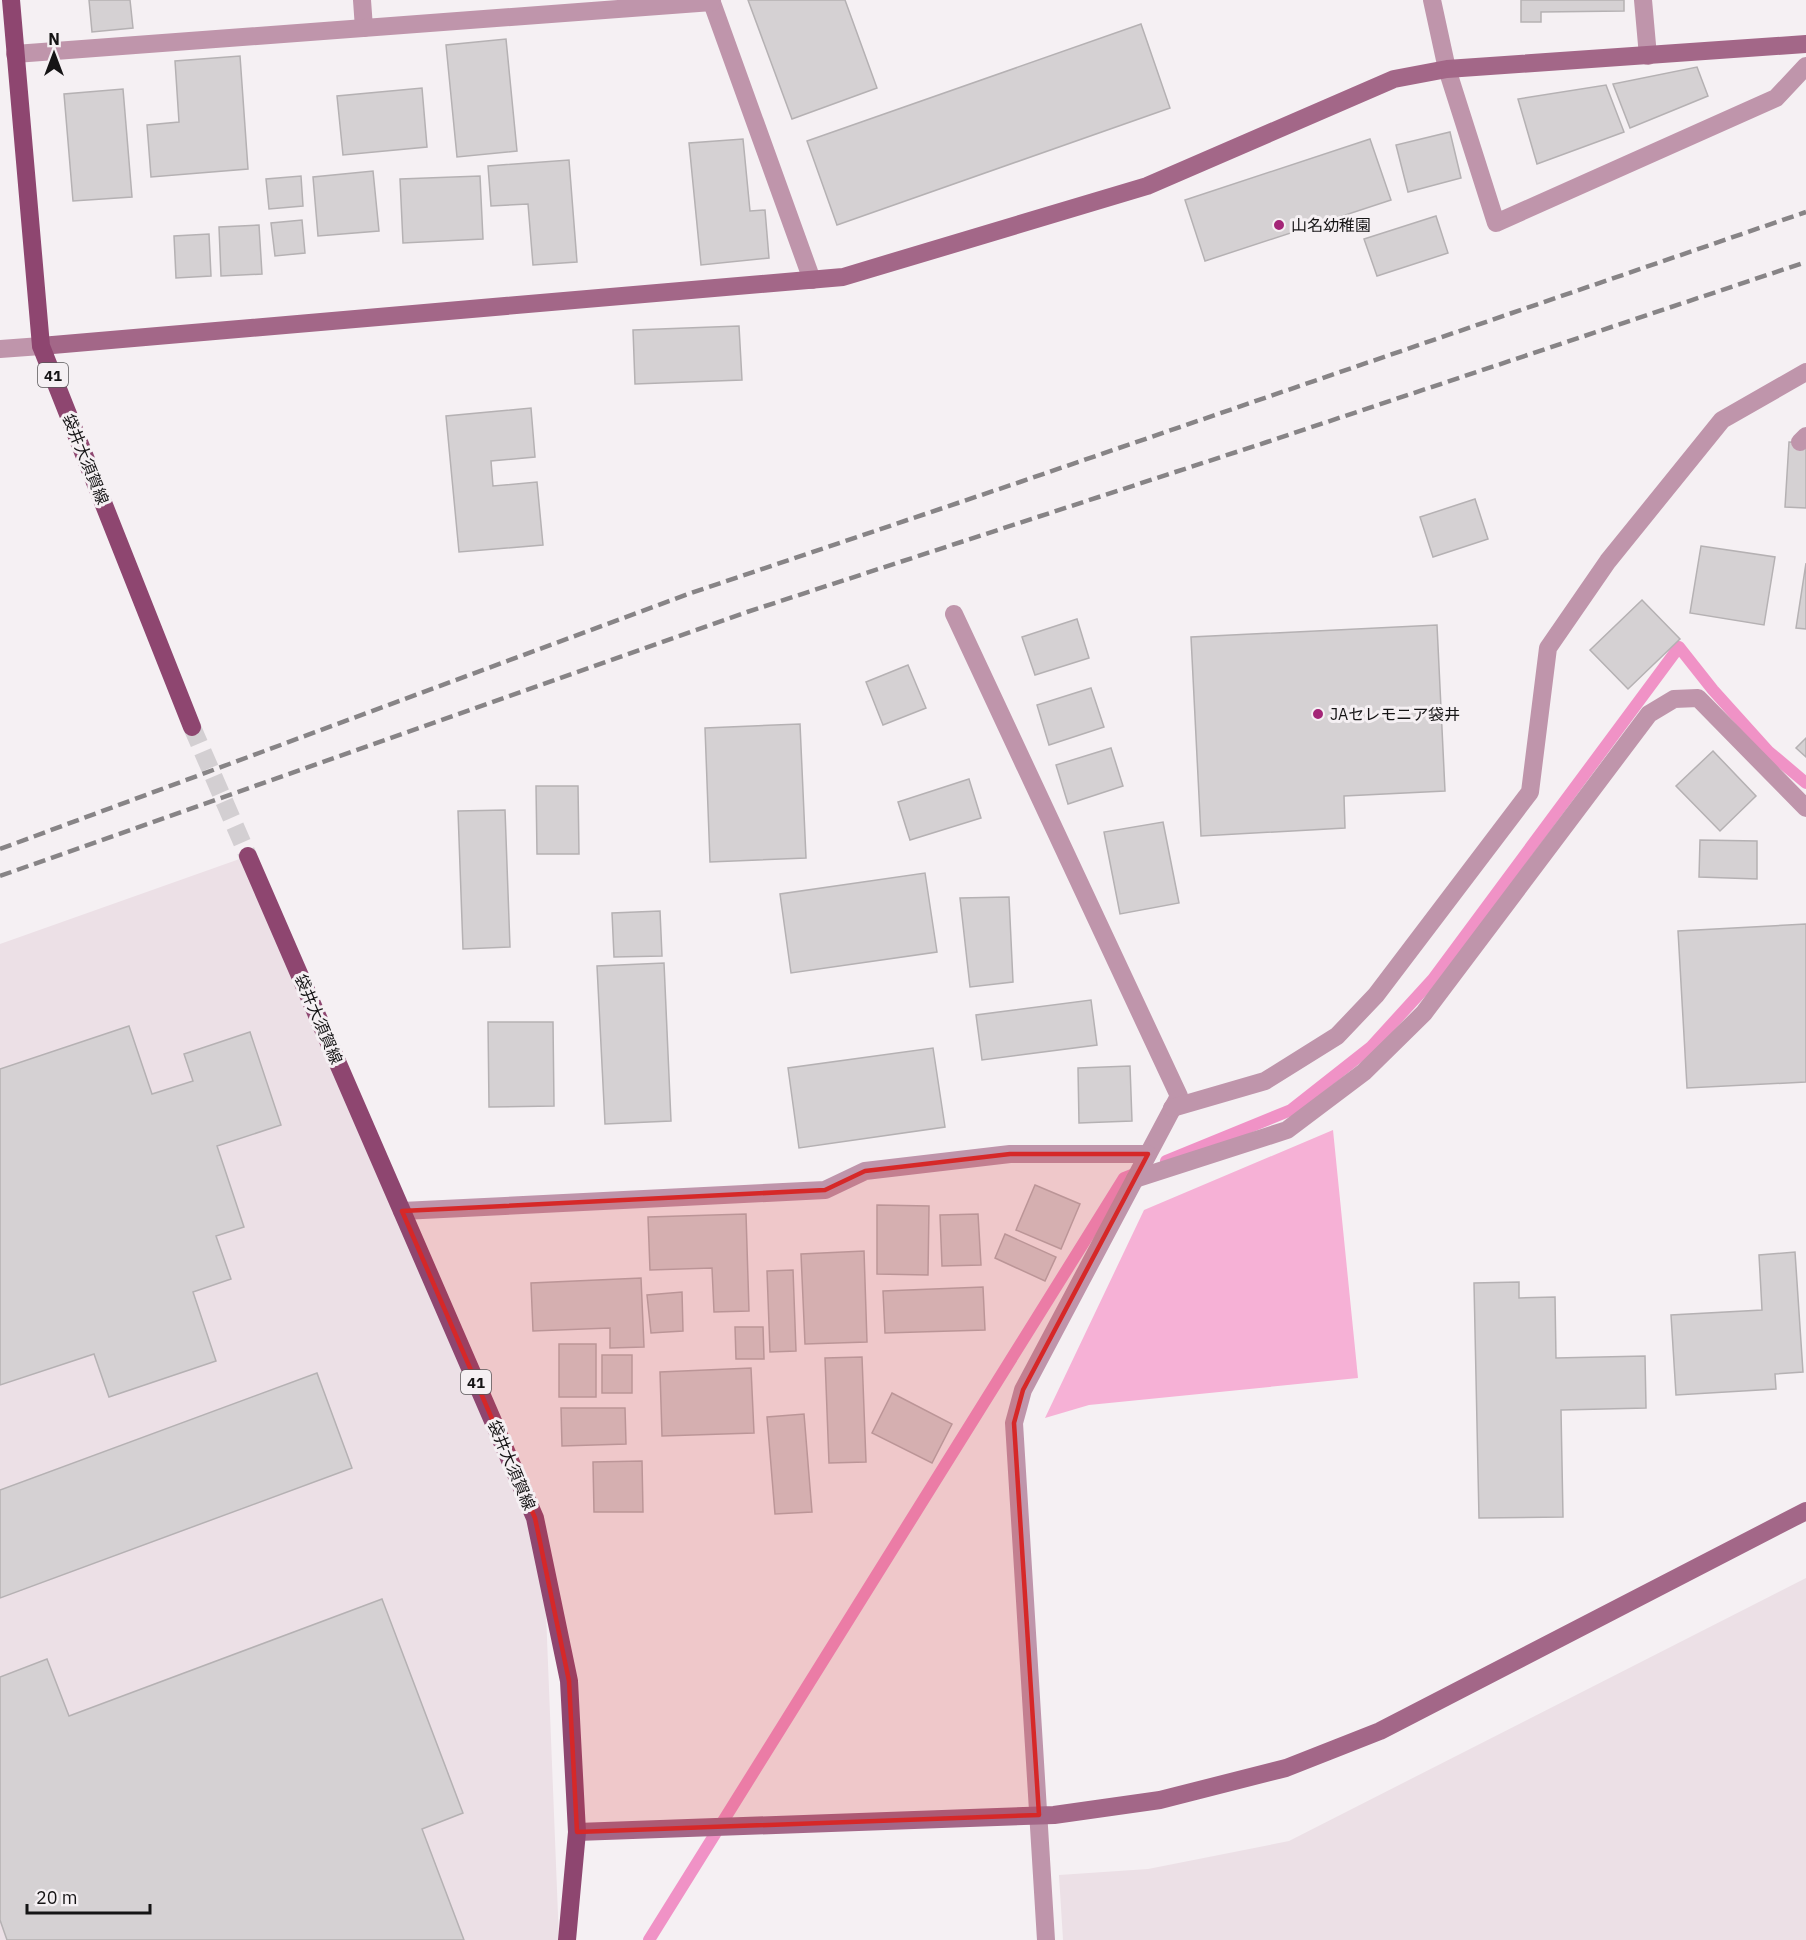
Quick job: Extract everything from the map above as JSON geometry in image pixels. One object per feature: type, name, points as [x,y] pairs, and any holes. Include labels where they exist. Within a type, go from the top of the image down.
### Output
[{"type":"main road","name":"袋井大須賀線","points":[[11,0],[41,346],[192,727]]},
{"type":"main road","name":"袋井大須賀線","points":[[248,856],[534,1518],[569,1682],[577,1832],[567,1940]]},
{"type":"street","points":[[362,0],[364,28]]},
{"type":"street","points":[[1432,0],[1447,69],[1496,223],[1776,98],[1806,66]]},
{"type":"street","points":[[1643,0],[1648,56]]},
{"type":"street","points":[[15,54],[711,1],[812,280]]},
{"type":"street","points":[[0,349],[843,277],[1147,186],[1394,79],[1447,69],[1806,44]]},
{"type":"street","points":[[1172,1108],[1265,1081],[1337,1036],[1376,995],[1530,792],[1548,648],[1554,638],[1608,561],[1722,420],[1806,372]]},
{"type":"street","points":[[954,614],[1179,1096],[1023,1390],[1014,1423],[1046,1940]]},
{"type":"street","points":[[1135,1179],[1287,1130],[1364,1072],[1424,1013],[1649,714],[1674,699],[1698,698],[1806,808]]},
{"type":"street","points":[[402,1211],[825,1190],[865,1171],[1010,1154],[1148,1154]]},
{"type":"street","points":[[577,1832],[1054,1815],[1160,1800],[1286,1768],[1380,1731],[1806,1511]]},
{"type":"highlighted area","points":[[1010,1154],[1148,1154],[1023,1390],[1014,1423],[1039,1815],[577,1832],[569,1681],[535,1518],[402,1211],[825,1190],[865,1171]]},
{"type":"shaded area","points":[[248,856],[544,1563],[559,1940],[0,1940],[0,944]]},
{"type":"shaded area","points":[[1333,1130],[1358,1378],[1089,1405],[1045,1418],[1144,1210]]},
{"type":"shaded area","points":[[1806,1578],[1806,1940],[1063,1940],[1059,1875],[1148,1869],[1289,1841]]},
{"type":"building","points":[[89,0],[130,0],[133,28],[92,32]]},
{"type":"building","points":[[748,0],[845,0],[877,88],[792,119]]},
{"type":"building","points":[[1521,0],[1624,0],[1624,11],[1541,12],[1541,22],[1521,22]]},
{"type":"building","points":[[1141,24],[1170,108],[837,225],[807,141]]},
{"type":"building","points":[[506,39],[517,151],[457,157],[446,45]]},
{"type":"building","points":[[240,56],[248,169],[151,177],[147,125],[179,122],[175,61]]},
{"type":"building","points":[[1697,67],[1708,96],[1630,128],[1613,84]]},
{"type":"building","points":[[1606,85],[1624,132],[1537,164],[1518,99]]},
{"type":"building","points":[[422,88],[427,147],[343,155],[337,96]]},
{"type":"building","points":[[123,89],[132,197],[73,201],[64,94]]},
{"type":"building","points":[[1450,132],[1461,178],[1408,192],[1396,145]]},
{"type":"building","points":[[743,139],[750,211],[765,210],[769,258],[701,265],[689,143]]},
{"type":"building","points":[[1370,139],[1391,200],[1205,261],[1185,200]]},
{"type":"building","points":[[569,160],[577,262],[533,265],[528,204],[491,206],[488,166]]},
{"type":"building","points":[[373,171],[379,231],[318,236],[313,177]]},
{"type":"building","points":[[301,176],[303,206],[269,209],[266,179]]},
{"type":"building","points":[[480,176],[483,239],[403,243],[400,179]]},
{"type":"building","points":[[1436,216],[1448,253],[1377,276],[1364,239]]},
{"type":"building","points":[[302,220],[305,253],[275,256],[271,223]]},
{"type":"building","points":[[259,225],[262,274],[221,276],[219,227]]},
{"type":"building","points":[[209,234],[211,276],[176,278],[174,236]]},
{"type":"building","points":[[739,326],[742,380],[635,384],[633,330]]},
{"type":"building","points":[[531,408],[535,457],[491,461],[493,486],[537,482],[543,545],[459,552],[446,416]]},
{"type":"building","points":[[1789,442],[1806,443],[1806,508],[1785,507]]},
{"type":"building","points":[[1475,499],[1488,539],[1433,557],[1420,517]]},
{"type":"building","points":[[1701,546],[1775,557],[1764,625],[1690,613]]},
{"type":"building","points":[[1806,563],[1806,629],[1796,628]]},
{"type":"building","points":[[1642,600],[1680,639],[1628,689],[1590,650]]},
{"type":"building","points":[[1077,619],[1089,658],[1035,675],[1022,637]]},
{"type":"building","name":"JAセレモニア袋井","points":[[1437,625],[1445,791],[1344,796],[1345,828],[1201,836],[1191,637]]},
{"type":"building","points":[[908,665],[926,708],[883,725],[866,682]]},
{"type":"building","points":[[1091,688],[1104,727],[1049,745],[1037,705]]},
{"type":"building","points":[[800,724],[806,858],[710,862],[705,728]]},
{"type":"building","points":[[1806,738],[1806,757],[1796,748]]},
{"type":"building","points":[[1111,748],[1123,786],[1068,804],[1056,765]]},
{"type":"building","points":[[1713,751],[1756,796],[1720,831],[1676,786]]},
{"type":"building","points":[[969,779],[981,818],[910,840],[898,802]]},
{"type":"building","points":[[536,786],[578,786],[579,854],[537,854]]},
{"type":"building","points":[[505,810],[510,947],[463,949],[458,811]]},
{"type":"building","points":[[1163,822],[1179,903],[1120,914],[1104,832]]},
{"type":"building","points":[[1700,840],[1757,841],[1757,879],[1699,877]]},
{"type":"building","points":[[925,873],[937,952],[791,973],[780,894]]},
{"type":"building","points":[[1009,897],[1013,982],[970,987],[960,898]]},
{"type":"building","points":[[660,911],[662,956],[614,957],[612,913]]},
{"type":"building","points":[[1806,924],[1806,1082],[1687,1088],[1678,931]]},
{"type":"building","points":[[664,963],[671,1121],[605,1124],[597,966]]},
{"type":"building","points":[[1091,1000],[1097,1045],[982,1060],[976,1015]]},
{"type":"building","points":[[488,1022],[553,1022],[554,1106],[489,1107]]},
{"type":"building","points":[[129,1026],[152,1094],[193,1081],[184,1054],[250,1032],[281,1125],[217,1146],[244,1227],[216,1236],[231,1279],[193,1292],[216,1361],[109,1397],[94,1354],[0,1385],[0,1069]]},
{"type":"building","points":[[933,1048],[945,1127],[799,1148],[788,1068]]},
{"type":"building","points":[[1130,1066],[1132,1121],[1079,1123],[1078,1068]]},
{"type":"building","points":[[1035,1185],[1080,1204],[1061,1249],[1016,1230]]},
{"type":"building","points":[[877,1205],[929,1206],[928,1275],[877,1274]]},
{"type":"building","points":[[746,1214],[749,1311],[714,1312],[712,1268],[650,1270],[648,1217]]},
{"type":"building","points":[[978,1214],[981,1265],[942,1266],[940,1215]]},
{"type":"building","points":[[1005,1234],[1056,1257],[1045,1281],[995,1258]]},
{"type":"building","points":[[864,1251],[867,1342],[805,1344],[801,1254]]},
{"type":"building","points":[[1795,1252],[1803,1372],[1775,1374],[1776,1389],[1676,1395],[1671,1315],[1762,1310],[1759,1255]]},
{"type":"building","points":[[793,1270],[796,1351],[770,1352],[767,1271]]},
{"type":"building","points":[[641,1278],[644,1347],[610,1348],[610,1328],[533,1331],[531,1283]]},
{"type":"building","points":[[1519,1282],[1519,1298],[1555,1297],[1556,1358],[1645,1356],[1646,1408],[1561,1410],[1563,1517],[1479,1518],[1474,1283]]},
{"type":"building","points":[[983,1287],[985,1330],[885,1333],[883,1291]]},
{"type":"building","points":[[682,1292],[683,1331],[651,1333],[647,1295]]},
{"type":"building","points":[[735,1327],[763,1327],[764,1359],[736,1359]]},
{"type":"building","points":[[559,1344],[596,1344],[596,1397],[559,1397]]},
{"type":"building","points":[[602,1355],[632,1355],[632,1393],[602,1393]]},
{"type":"building","points":[[862,1357],[866,1462],[829,1463],[825,1358]]},
{"type":"building","points":[[751,1368],[754,1433],[662,1436],[660,1372]]},
{"type":"building","points":[[317,1373],[352,1468],[0,1598],[0,1490]]},
{"type":"building","points":[[892,1393],[952,1424],[932,1463],[872,1433]]},
{"type":"building","points":[[561,1408],[625,1408],[626,1444],[562,1446]]},
{"type":"building","points":[[804,1414],[812,1512],[775,1514],[767,1417]]},
{"type":"building","points":[[642,1461],[643,1512],[594,1512],[593,1462]]},
{"type":"building","points":[[382,1599],[463,1813],[422,1829],[464,1940],[7,1940],[0,1920],[0,1677],[47,1659],[69,1716]]},
{"type":"waterway","points":[[1166,1161],[1291,1110],[1371,1047],[1433,979],[1679,647],[1713,690],[1768,751],[1806,783]]},
{"type":"waterway","points":[[649,1940],[1124,1178],[1139,1172]]},
{"type":"tunnel","points":[[192,727],[248,856]]},
{"type":"railway","points":[[0,849],[688,594],[1806,212]]},
{"type":"railway","points":[[0,876],[747,612],[1806,262]]},
{"type":"place","name":"山名幼稚園","points":[[1279,225]]},
{"type":"place","name":"JAセレモニア袋井","points":[[1318,714]]}]
